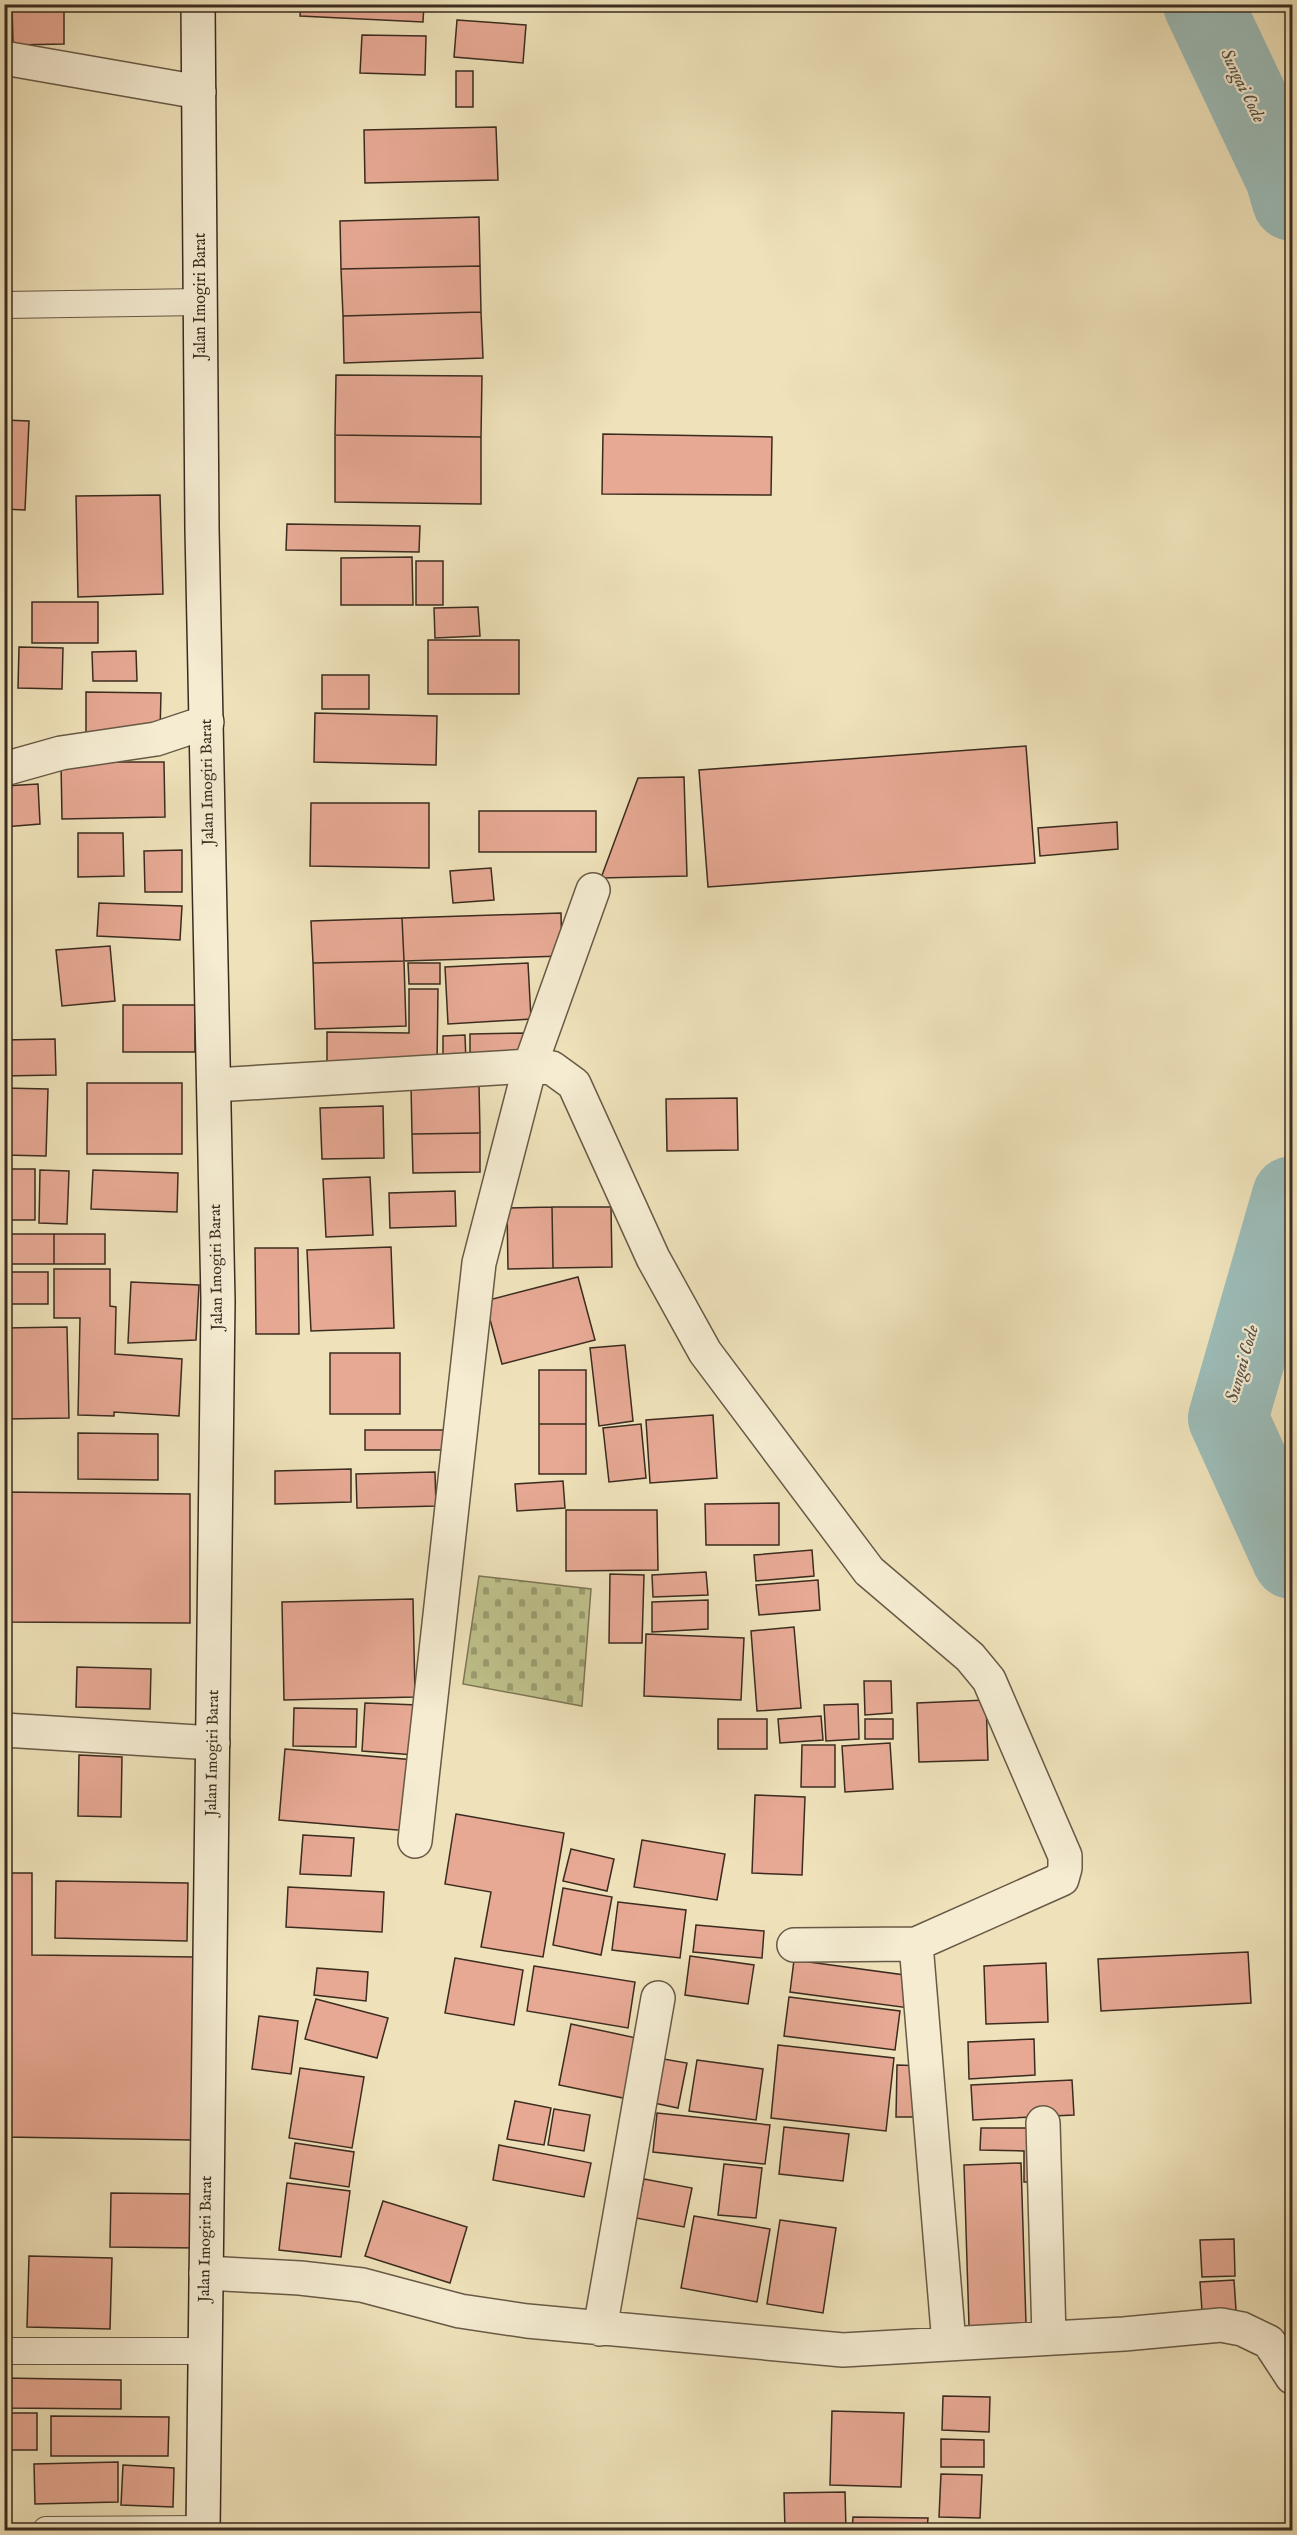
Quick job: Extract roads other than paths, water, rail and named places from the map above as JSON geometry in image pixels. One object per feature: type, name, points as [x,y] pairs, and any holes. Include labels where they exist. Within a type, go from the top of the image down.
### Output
[{"type":"street","name":"Jalan Imogiri Barat","points":[[198,4],[207,722],[218,1302],[203,2530]]},
{"type":"street","points":[[4,58],[199,92]]},
{"type":"street","points":[[4,769],[61,753],[156,739],[207,722]]},
{"type":"street","points":[[415,1841],[479,1263],[530,1066],[593,890]]},
{"type":"street","points":[[214,1084],[530,1066],[552,1068],[574,1084],[653,1258],[705,1352],[869,1571],[970,1657],[989,1680],[1065,1856],[1062,1879],[916,1944],[794,1945]]},
{"type":"street","points":[[4,1730],[213,1743]]},
{"type":"street","points":[[916,1944],[950,2344]]},
{"type":"street","points":[[600,2329],[658,1998]]},
{"type":"street","points":[[1043,2122],[1049,2337]]},
{"type":"street","points":[[206,2273],[300,2278],[362,2285],[460,2311],[527,2321],[843,2350],[1124,2334],[1221,2325],[1242,2329],[1269,2342],[1293,2377]]},
{"type":"lane","points":[[4,305],[201,302]]},
{"type":"lane","points":[[4,2351],[205,2351]]},
{"type":"lane","points":[[46,2530],[203,2530]]},
{"type":"waterway","name":"Sungai Code","points":[[1203,4],[1285,177],[1292,201]]},
{"type":"waterway","name":"Sungai Code","points":[[1292,1196],[1228,1418],[1292,1559]]}]
